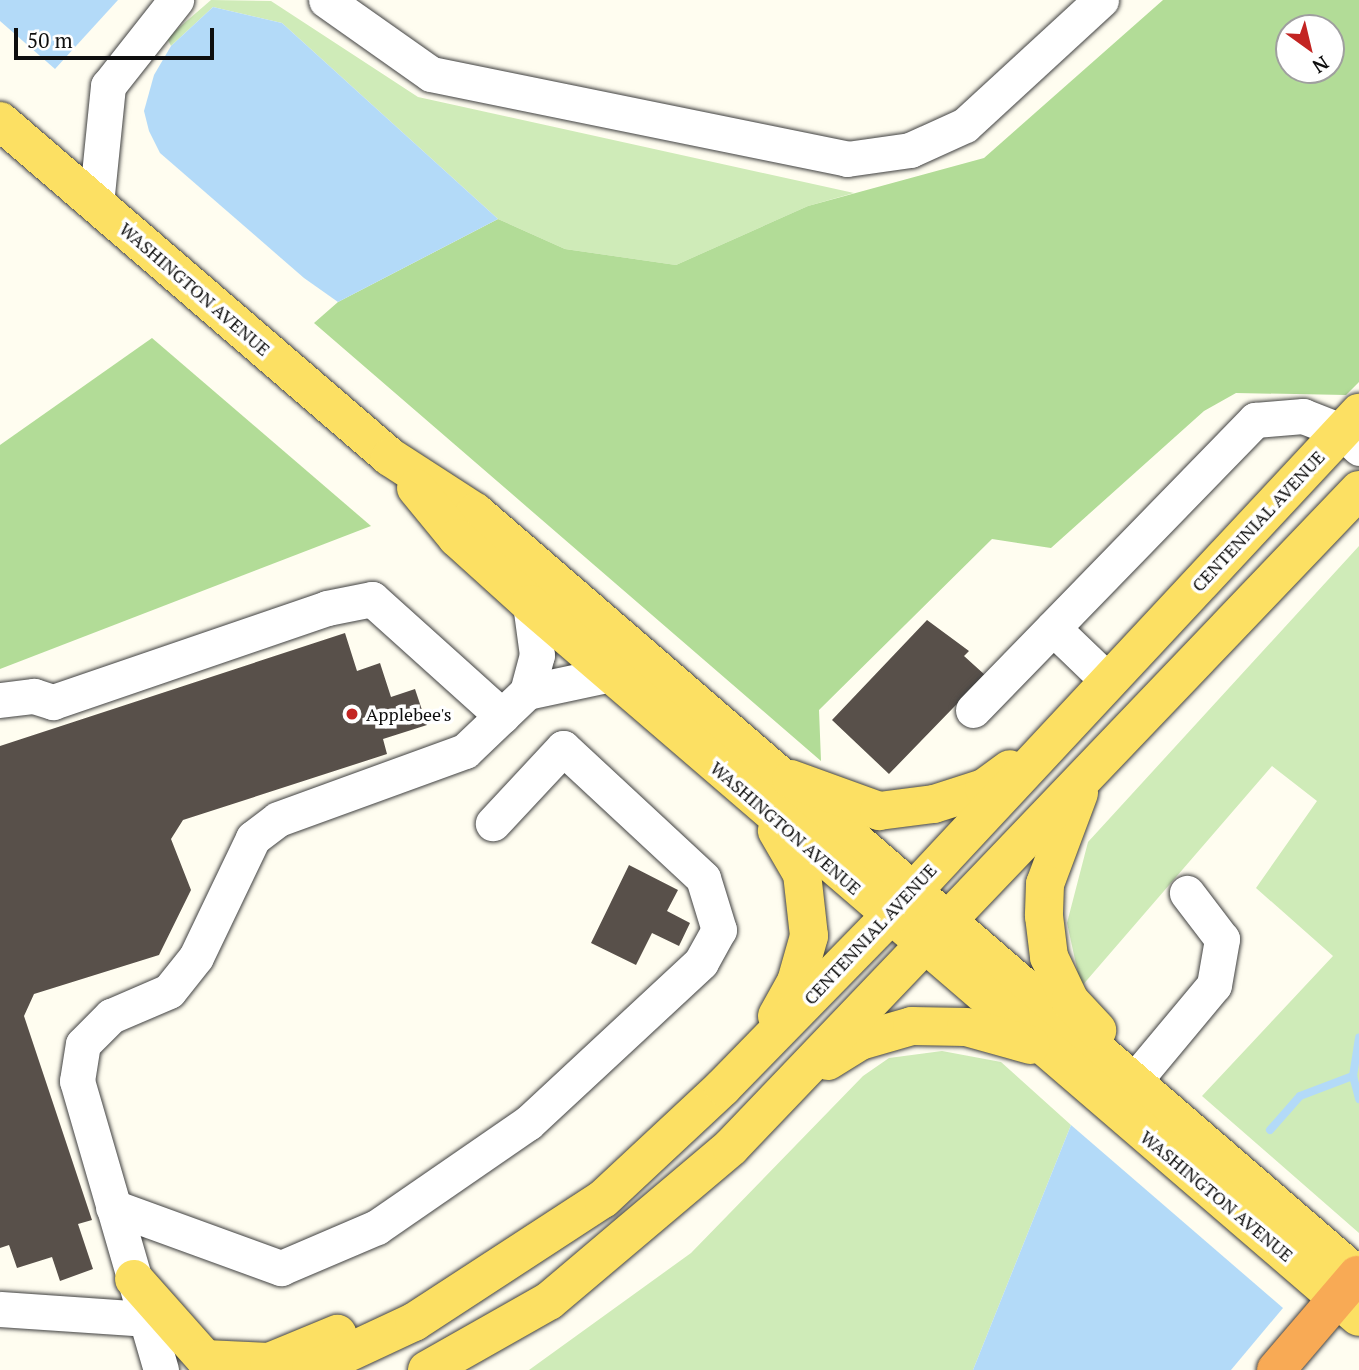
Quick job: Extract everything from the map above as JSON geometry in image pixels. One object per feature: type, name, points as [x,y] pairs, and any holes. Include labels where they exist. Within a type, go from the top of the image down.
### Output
[{"type":"highway","points":[[1276,1370],[1353,1292]]},
{"type":"main road","name":"WASHINGTON AVENUE","points":[[0,121],[390,457],[475,512],[769,770],[898,905],[933,936],[1042,1048],[1353,1292]]},
{"type":"main road","name":"CENTENNIAL AVENUE","points":[[311,1370],[439,1308],[603,1199],[753,1057],[1108,681],[1353,431]]},
{"type":"main road","name":"WASHINGTON AVENUE","points":[[390,457],[457,538],[530,604],[764,808],[898,905]]},
{"type":"main road","points":[[427,1370],[549,1301],[628,1240],[791,1085],[1359,490]]},
{"type":"main road","points":[[769,770],[879,811],[934,804],[984,788],[1071,720]]},
{"type":"main road","points":[[1085,777],[1045,884],[1049,957],[1070,1001],[1191,1131]]},
{"type":"main road","points":[[753,1057],[796,982],[809,936],[802,874],[764,808]]},
{"type":"main road","name":"WASHINGTON AVENUE","points":[[933,936],[1191,1131],[1353,1292]]},
{"type":"main road","points":[[791,1085],[860,1041],[912,1026],[966,1027],[1042,1048]]},
{"type":"main road","points":[[134,1279],[205,1359],[234,1364],[269,1362],[416,1300],[439,1308]]},
{"type":"lane","points":[[96,204],[108,86],[176,0]]},
{"type":"lane","points":[[324,2],[410,63],[451,80],[847,159],[891,155],[946,136],[1083,6]]},
{"type":"lane","points":[[973,710],[1255,420],[1303,416],[1353,431]]},
{"type":"lane","points":[[0,700],[33,696],[53,702],[327,608],[372,599],[514,704]]},
{"type":"lane","points":[[161,1370],[77,1082],[83,1044],[111,1016],[176,982],[196,957],[253,838],[278,819],[466,751],[514,704],[537,655],[530,604]]},
{"type":"lane","points":[[1053,628],[1108,681]]},
{"type":"lane","points":[[514,704],[611,674]]},
{"type":"lane","points":[[113,1207],[281,1268],[377,1227],[528,1123],[701,962],[719,930],[703,878],[563,748],[493,823]]},
{"type":"lane","points":[[1139,1075],[1214,985],[1222,939],[1186,893]]},
{"type":"lane","points":[[0,1309],[146,1319]]},
{"type":"green space","points":[[211,0],[271,1],[418,97],[854,193],[808,206],[676,265],[565,249],[498,219],[282,23],[213,7],[171,46],[167,38]]},
{"type":"green space","points":[[1163,0],[1359,0],[1359,382],[1346,395],[1236,393],[1204,411],[1051,548],[992,539],[819,710],[821,761],[314,323],[338,302],[498,219],[565,249],[676,265],[808,206],[984,158]]},
{"type":"green space","points":[[152,338],[371,526],[0,669],[0,445]]},
{"type":"green space","points":[[1359,546],[1359,1233],[1202,1096],[1333,956],[1256,888],[1317,801],[1272,766],[1081,987],[1067,923],[1088,842]]},
{"type":"green space","points":[[942,1051],[1001,1062],[1071,1125],[973,1370],[529,1370],[691,1253],[863,1076],[889,1058]]},
{"type":"water","points":[[0,0],[118,0],[55,69],[0,21]]},
{"type":"water","points":[[213,7],[282,23],[498,219],[338,302],[304,278],[160,153],[149,131],[144,111],[154,75],[171,46]]},
{"type":"water","points":[[1071,1125],[1283,1308],[1231,1370],[973,1370]]},
{"type":"building","points":[[927,620],[969,651],[964,656],[985,675],[889,774],[832,720]]},
{"type":"building","points":[[345,633],[357,671],[380,663],[391,697],[415,689],[427,725],[383,739],[387,754],[183,820],[171,839],[191,890],[159,955],[34,994],[24,1016],[92,1220],[78,1224],[93,1269],[60,1281],[52,1257],[17,1268],[9,1245],[0,1248],[0,746]]},
{"type":"building","points":[[629,865],[678,890],[667,911],[690,923],[679,946],[652,933],[636,965],[591,943]]},
{"type":"waterway","points":[[1270,1130],[1300,1096],[1353,1076],[1359,1037]]},
{"type":"waterway","points":[[1353,1076],[1359,1099]]},
{"type":"place","name":"Applebee's","points":[[352,714]]}]
